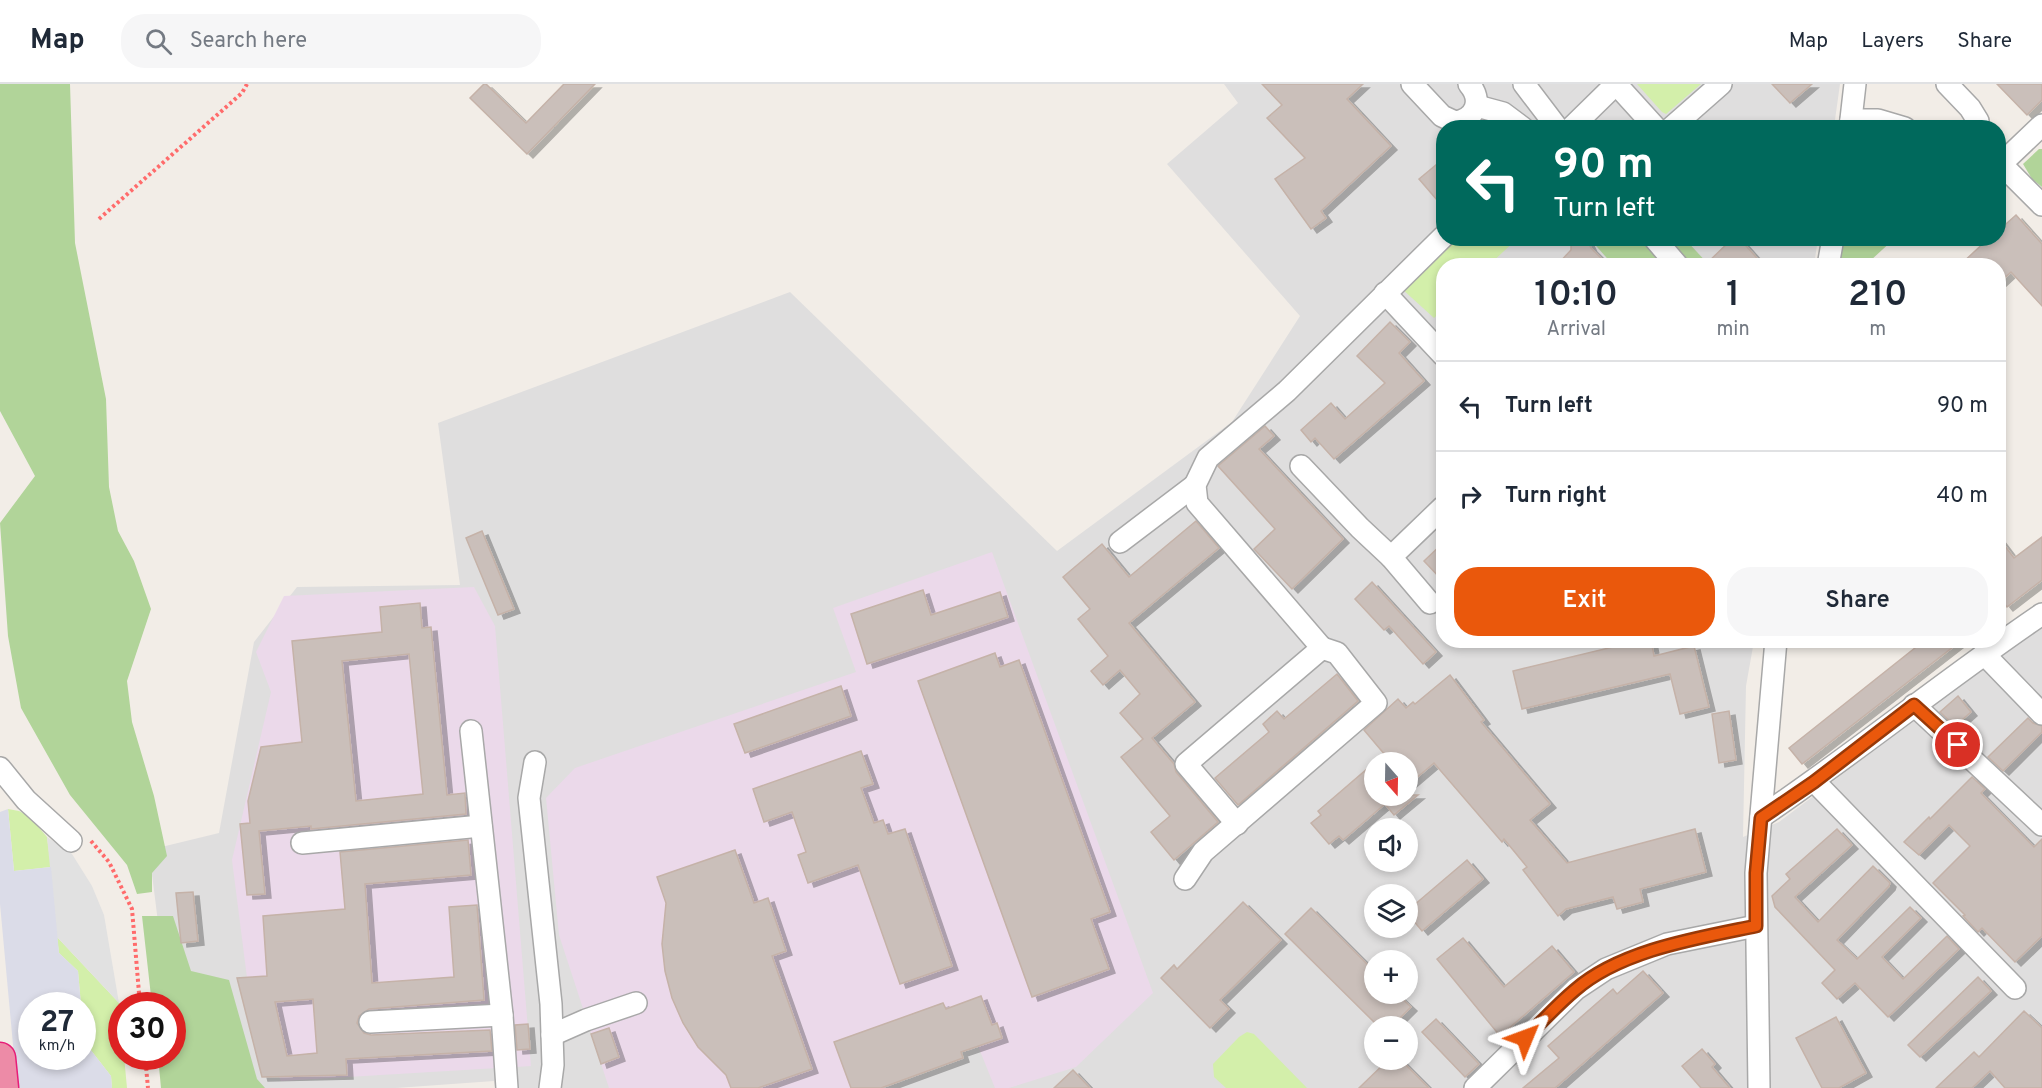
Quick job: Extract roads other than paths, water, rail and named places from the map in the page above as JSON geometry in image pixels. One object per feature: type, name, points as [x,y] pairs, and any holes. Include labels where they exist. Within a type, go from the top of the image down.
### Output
[{"type":"highway","points":[[0,1058],[3,1088]]},
{"type":"street","points":[[1412,84],[1448,120]]},
{"type":"street","points":[[1464,120],[1469,118],[1477,106],[1476,92],[1469,84]]},
{"type":"street","points":[[1524,84],[1554,120]]},
{"type":"street","points":[[1569,120],[1616,84],[1649,120]]},
{"type":"street","points":[[1680,120],[1721,84]]},
{"type":"street","points":[[1851,120],[1855,84]]},
{"type":"street","points":[[1947,84],[1970,108],[1977,120]]},
{"type":"street","points":[[1477,106],[1503,113],[1512,120]]},
{"type":"street","points":[[2006,156],[2042,125]]},
{"type":"street","points":[[2006,169],[2042,206]]},
{"type":"street","points":[[1120,542],[1195,485],[1208,458],[1287,391],[1436,244]]},
{"type":"street","points":[[1661,246],[1671,258]]},
{"type":"street","points":[[1385,293],[1436,347]]},
{"type":"street","points":[[1301,466],[1391,557],[1430,603]]},
{"type":"street","points":[[1185,879],[1203,852],[1376,703],[1337,653],[1322,648],[1197,503],[1195,485]]},
{"type":"street","points":[[1391,557],[1436,514]]},
{"type":"street","points":[[2006,638],[2042,614]]},
{"type":"street","points":[[1237,824],[1186,764],[1322,648]]},
{"type":"street","points":[[1759,1088],[1756,873],[1775,648]]},
{"type":"street","points":[[1761,818],[1814,782],[1992,648]]},
{"type":"street","points":[[1983,654],[2042,714]]},
{"type":"street","points":[[1914,705],[2042,825]]},
{"type":"street","points":[[471,731],[502,1015],[507,1088]]},
{"type":"street","points":[[535,762],[529,798],[552,1035],[554,1065],[550,1088]]},
{"type":"street","points":[[0,768],[26,800],[78,838]]},
{"type":"street","points":[[1814,782],[2015,988]]},
{"type":"street","points":[[302,843],[481,826]]},
{"type":"street","points":[[1475,1088],[1576,989],[1606,969],[1667,944],[1756,926]]},
{"type":"street","points":[[552,1035],[586,1020],[636,1003]]},
{"type":"street","points":[[370,1022],[502,1015]]}]
